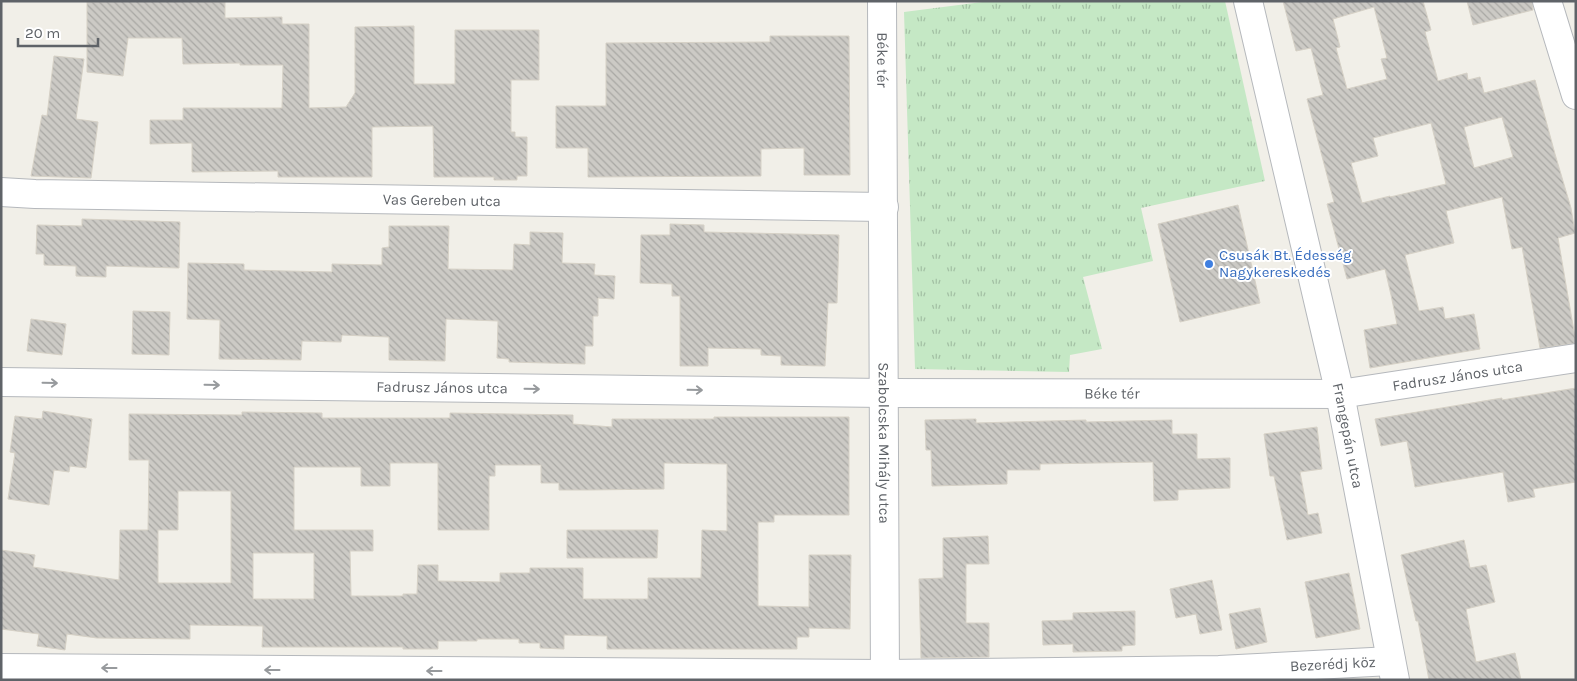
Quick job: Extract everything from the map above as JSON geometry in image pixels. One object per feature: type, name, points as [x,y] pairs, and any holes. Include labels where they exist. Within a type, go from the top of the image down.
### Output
[{"type":"street","name":"Béke tér","points":[[882,1],[884,207]]},
{"type":"street","name":"Frangepán utca","points":[[1248,1],[1340,394],[1393,670]]},
{"type":"street","points":[[1548,1],[1576,95]]},
{"type":"street","name":"Vas Gereben utca","points":[[1,192],[884,207]]},
{"type":"street","name":"Szabolcska Mihály utca","points":[[884,207],[886,677]]},
{"type":"street","name":"Fadrusz János utca","points":[[1340,394],[1576,358]]},
{"type":"street","name":"Fadrusz János utca","points":[[1,382],[884,393]]},
{"type":"street","name":"Béke tér","points":[[884,393],[1340,394]]},
{"type":"street","name":"Bezerédj köz","points":[[1,668],[886,677],[1219,670],[1393,670]]},
{"type":"green space","points":[[990,1],[1225,1],[1265,181],[1141,208],[1153,261],[1083,277],[1102,349],[1070,355],[1069,372],[915,369],[904,12]]},
{"type":"building","points":[[1283,1],[1423,1],[1431,30],[1425,32],[1438,81],[1467,73],[1468,80],[1480,77],[1484,93],[1535,80],[1571,208],[1575,233],[1558,238],[1576,343],[1540,348],[1522,247],[1512,249],[1502,197],[1446,211],[1454,243],[1405,255],[1419,311],[1443,307],[1445,319],[1474,314],[1480,349],[1370,368],[1364,330],[1397,324],[1385,269],[1347,279],[1327,204],[1334,202],[1307,99],[1323,95],[1311,48],[1296,51]],"holes":[[[1374,7],[1387,58],[1381,59],[1387,79],[1347,89],[1336,48],[1340,47],[1333,19]],[[1502,117],[1513,157],[1474,168],[1464,127]],[[1431,123],[1446,184],[1362,203],[1351,163],[1378,156],[1373,138]]]},
{"type":"building","points":[[1467,1],[1532,1],[1533,10],[1473,25]]},
{"type":"building","points":[[87,2],[225,2],[225,18],[282,17],[282,24],[309,24],[309,108],[346,107],[355,93],[355,27],[414,26],[414,84],[455,84],[455,30],[539,30],[539,80],[511,80],[511,132],[515,132],[515,137],[527,137],[527,176],[517,176],[517,180],[494,180],[494,177],[434,177],[433,126],[372,127],[372,177],[278,177],[278,171],[192,172],[192,143],[150,144],[150,120],[183,120],[183,108],[282,108],[283,65],[240,65],[240,63],[183,64],[182,38],[128,38],[123,76],[87,72]]},
{"type":"building","points":[[770,36],[849,36],[850,175],[804,175],[804,148],[761,149],[761,176],[588,177],[588,148],[556,148],[556,106],[606,106],[606,43],[770,42]]},
{"type":"building","points":[[54,56],[84,59],[76,119],[98,122],[91,178],[31,176],[42,115],[47,116]]},
{"type":"building","name":"Csusák Bt. Édesség Nagykereskedés","points":[[1238,205],[1260,303],[1180,322],[1158,224]]},
{"type":"building","points":[[82,219],[180,222],[179,268],[106,266],[106,277],[76,276],[76,266],[44,265],[44,254],[36,254],[37,225],[82,226]]},
{"type":"building","points":[[670,224],[704,225],[704,232],[839,235],[837,303],[828,303],[825,366],[781,365],[781,356],[761,355],[761,349],[708,348],[708,366],[680,366],[680,296],[672,296],[672,284],[640,283],[641,235],[670,235]]},
{"type":"building","points":[[389,226],[449,226],[448,269],[513,270],[514,244],[530,245],[530,232],[563,233],[562,263],[595,264],[594,275],[615,276],[614,299],[598,298],[598,316],[593,316],[593,346],[585,346],[585,364],[509,362],[509,359],[497,358],[498,321],[446,319],[445,361],[389,360],[389,337],[342,335],[341,342],[302,341],[301,360],[219,359],[220,320],[187,319],[188,263],[244,264],[244,270],[332,272],[332,264],[382,265],[382,248],[389,247]]},
{"type":"building","points":[[133,311],[170,312],[169,355],[132,354]]},
{"type":"building","points":[[31,319],[66,324],[62,355],[27,351]]},
{"type":"building","points":[[1576,388],[1576,482],[1533,489],[1535,497],[1508,502],[1503,472],[1415,487],[1407,441],[1381,446],[1375,419]]},
{"type":"building","points":[[43,411],[92,419],[86,468],[70,466],[69,472],[54,470],[49,505],[8,499],[15,453],[10,452],[15,416],[42,419]]},
{"type":"building","points":[[242,412],[322,413],[322,418],[450,418],[450,413],[573,415],[573,424],[612,427],[612,419],[849,417],[849,515],[774,515],[774,522],[758,522],[758,606],[809,607],[809,555],[851,555],[850,629],[809,628],[809,637],[797,637],[797,649],[607,649],[607,636],[564,635],[564,649],[540,648],[540,643],[519,643],[519,639],[477,639],[477,641],[438,641],[438,649],[403,649],[403,647],[262,647],[263,626],[190,625],[190,639],[97,638],[67,634],[65,650],[37,646],[39,634],[1,629],[1,550],[35,555],[33,567],[119,580],[120,530],[148,530],[149,460],[129,460],[129,414],[242,415]],"holes":[[[390,463],[438,463],[438,530],[489,530],[489,476],[495,476],[495,465],[541,465],[541,483],[559,483],[559,490],[588,490],[664,489],[664,463],[727,464],[727,531],[702,530],[701,578],[648,578],[648,599],[583,599],[583,568],[530,568],[530,573],[500,573],[500,582],[438,581],[438,565],[418,565],[417,594],[403,594],[403,596],[351,596],[350,551],[373,551],[373,530],[294,530],[294,467],[361,467],[361,486],[390,486]],[[178,491],[231,491],[231,583],[158,583],[158,530],[178,530]],[[253,553],[314,553],[314,599],[253,599]]]},
{"type":"building","points":[[976,419],[976,423],[1172,420],[1172,434],[1197,434],[1197,459],[1230,458],[1230,488],[1178,490],[1178,500],[1154,501],[1153,462],[1040,464],[1040,470],[1007,470],[1007,484],[932,486],[931,450],[926,450],[925,420]]},
{"type":"building","points":[[1317,427],[1322,469],[1300,472],[1308,515],[1318,513],[1322,533],[1287,540],[1274,476],[1270,476],[1264,434]]},
{"type":"building","points":[[567,530],[658,530],[657,558],[567,558]]},
{"type":"building","points":[[988,536],[989,564],[966,564],[966,623],[989,623],[989,657],[921,658],[919,579],[943,578],[943,538]]},
{"type":"building","points":[[1464,540],[1470,568],[1486,565],[1495,602],[1466,609],[1476,662],[1515,653],[1521,680],[1429,680],[1418,621],[1416,621],[1401,555]]},
{"type":"building","points":[[1349,573],[1360,629],[1316,638],[1305,582]]},
{"type":"building","points":[[1212,580],[1222,630],[1200,634],[1196,614],[1176,618],[1170,589]]},
{"type":"building","points":[[1260,608],[1267,642],[1236,649],[1229,614]]},
{"type":"building","points":[[1135,611],[1135,645],[1122,646],[1122,651],[1073,652],[1073,644],[1043,645],[1042,621],[1073,620],[1073,613]]},
{"type":"place","name":"Csusák Bt. Édesség Nagykereskedés","points":[[1209,264]]}]
